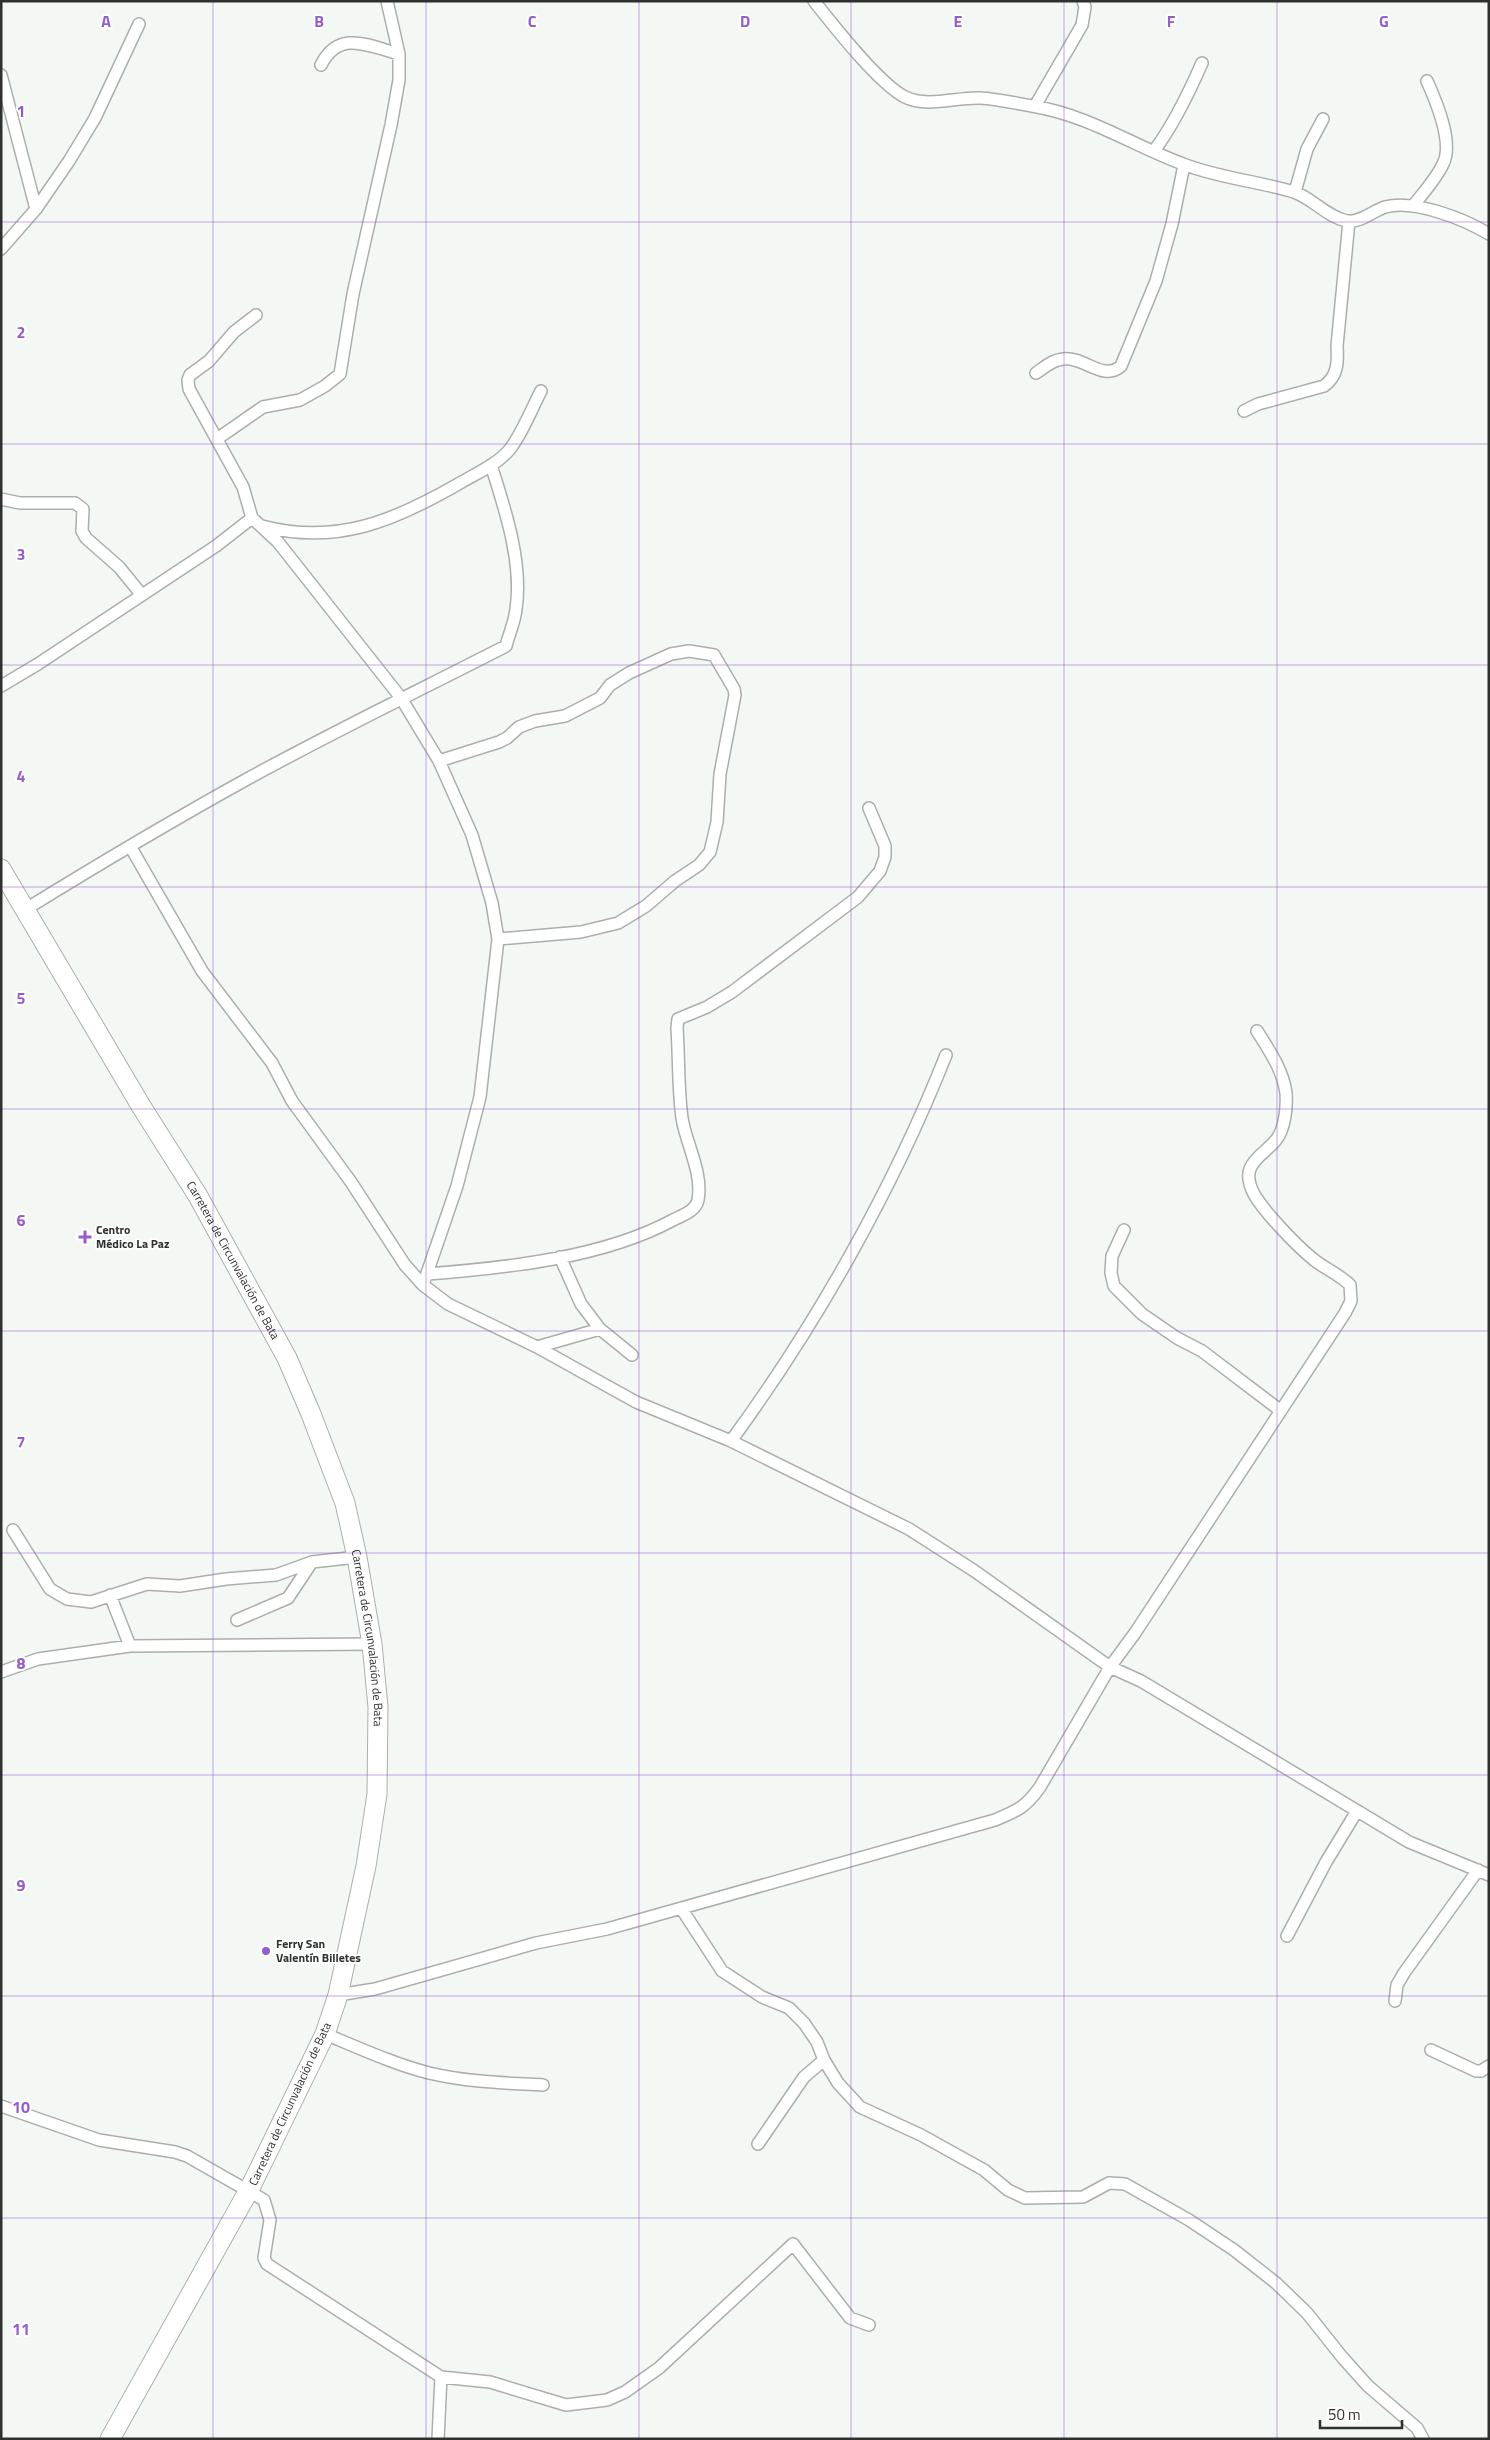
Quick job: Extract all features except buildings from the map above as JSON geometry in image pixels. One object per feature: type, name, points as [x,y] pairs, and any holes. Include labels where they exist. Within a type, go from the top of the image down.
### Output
[{"type":"main road","name":"Carretera de Circunvalación de Bata","points":[[1,869],[141,1106],[198,1196],[287,1358],[311,1414],[344,1503],[357,1558],[372,1644],[378,1707],[377,1794],[366,1866],[338,1996],[326,2034],[249,2190],[110,2439]]},
{"type":"street","points":[[217,439],[263,407],[300,400],[326,386],[340,374],[353,294],[391,125],[399,80],[399,54],[387,1]]},
{"type":"street","points":[[814,1],[841,36],[884,80],[904,97],[931,101],[979,98],[1035,106],[1079,118],[1115,132],[1184,165],[1295,192],[1340,219],[1356,220],[1384,208],[1401,204],[1458,218],[1489,234]]},
{"type":"street","points":[[1035,106],[1082,25],[1085,7],[1083,1]]},
{"type":"street","points":[[1,249],[36,209],[69,161],[95,118],[139,24]]},
{"type":"street","points":[[321,65],[327,53],[337,45],[347,43],[360,43],[399,54]]},
{"type":"street","points":[[1154,151],[1173,123],[1202,63]]},
{"type":"street","points":[[1,74],[36,209]]},
{"type":"street","points":[[1413,206],[1444,164],[1447,152],[1437,106],[1427,81]]},
{"type":"street","points":[[1295,192],[1307,149],[1323,119]]},
{"type":"street","points":[[1036,373],[1054,361],[1066,358],[1107,372],[1116,372],[1122,366],[1156,281],[1172,224],[1184,165]]},
{"type":"street","points":[[1244,411],[1258,404],[1324,386],[1332,380],[1338,366],[1337,346],[1349,221]]},
{"type":"street","points":[[256,315],[234,332],[210,361],[190,375],[188,380],[190,389],[243,487],[256,522],[291,558],[401,698],[440,761],[472,835],[490,896],[498,939],[480,1097],[457,1186],[425,1280]]},
{"type":"street","points":[[1,686],[38,664],[141,594],[256,522],[303,534],[326,534],[362,528],[424,504],[491,465],[510,449],[541,391]]},
{"type":"street","points":[[26,909],[130,846],[248,779],[401,698],[506,646],[516,609],[516,577],[510,527],[491,465]]},
{"type":"street","points":[[1,499],[20,503],[75,503],[80,505],[83,509],[82,530],[86,538],[119,567],[141,594]]},
{"type":"street","points":[[440,761],[499,742],[507,738],[519,727],[534,721],[565,716],[600,698],[610,685],[628,673],[671,654],[689,650],[714,654],[734,689],[735,695],[720,774],[717,822],[710,852],[699,865],[674,882],[646,906],[618,923],[581,932],[498,939]]},
{"type":"street","points":[[425,1280],[560,1257],[625,1242],[657,1229],[693,1210],[698,1201],[699,1190],[682,1120],[678,1019],[701,1010],[732,992],[858,897],[880,871],[885,857],[884,846],[869,808]]},
{"type":"street","points":[[130,846],[202,971],[272,1063],[292,1101],[351,1182],[405,1265],[425,1280],[448,1304],[537,1347],[636,1402],[731,1441],[928,1539],[1110,1667],[1141,1681],[1409,1842],[1483,1873],[1404,1972],[1398,1985],[1395,2001]]},
{"type":"street","points":[[338,1996],[375,1989],[536,1943],[607,1929],[995,1820],[1029,1803],[1110,1667],[1135,1633],[1281,1411],[1351,1300],[1352,1291],[1350,1285],[1344,1279],[1314,1260],[1295,1243],[1255,1195],[1250,1184],[1252,1163],[1256,1156],[1275,1141],[1285,1116],[1286,1094],[1275,1060],[1258,1031]]},
{"type":"street","points":[[731,1441],[766,1392],[863,1229],[921,1118],[946,1055]]},
{"type":"street","points":[[1124,1230],[1112,1256],[1111,1273],[1114,1286],[1142,1314],[1177,1338],[1202,1351],[1281,1411]]},
{"type":"street","points":[[560,1257],[582,1304],[600,1330],[632,1355]]},
{"type":"street","points":[[537,1347],[600,1330]]},
{"type":"street","points":[[13,1530],[50,1589],[66,1599],[90,1602],[147,1584],[180,1586],[226,1579],[276,1575],[312,1562],[357,1558]]},
{"type":"street","points":[[237,1620],[288,1598],[312,1562]]},
{"type":"street","points":[[110,1595],[130,1646]]},
{"type":"street","points":[[1,1672],[38,1659],[130,1646],[372,1644]]},
{"type":"street","points":[[1287,1936],[1326,1862],[1357,1811]]},
{"type":"street","points":[[681,1908],[722,1971],[762,1998],[789,2008],[813,2036],[824,2060],[838,2083],[860,2107],[921,2135],[984,2170],[1008,2190],[1025,2198],[1083,2196],[1109,2183],[1125,2184],[1189,2220],[1234,2250],[1276,2283],[1308,2313],[1342,2357],[1368,2386],[1417,2428],[1423,2439]]},
{"type":"street","points":[[326,2034],[367,2052],[428,2072],[485,2082],[543,2085]]},
{"type":"street","points":[[1431,2050],[1476,2071],[1481,2071],[1489,2066]]},
{"type":"street","points":[[758,2144],[804,2077],[824,2060]]},
{"type":"street","points":[[1,2106],[99,2140],[175,2152],[249,2190],[264,2200],[268,2210],[270,2220],[264,2258],[267,2264],[442,2377],[490,2382],[566,2405],[607,2400],[625,2392],[659,2368],[793,2244],[850,2318],[869,2325]]},
{"type":"street","points":[[438,2439],[442,2377]]},
{"type":"place","name":"Centro Médico La Paz","points":[[85,1237]]},
{"type":"place","name":"Ferry San Valentín Billetes","points":[[266,1951]]}]
